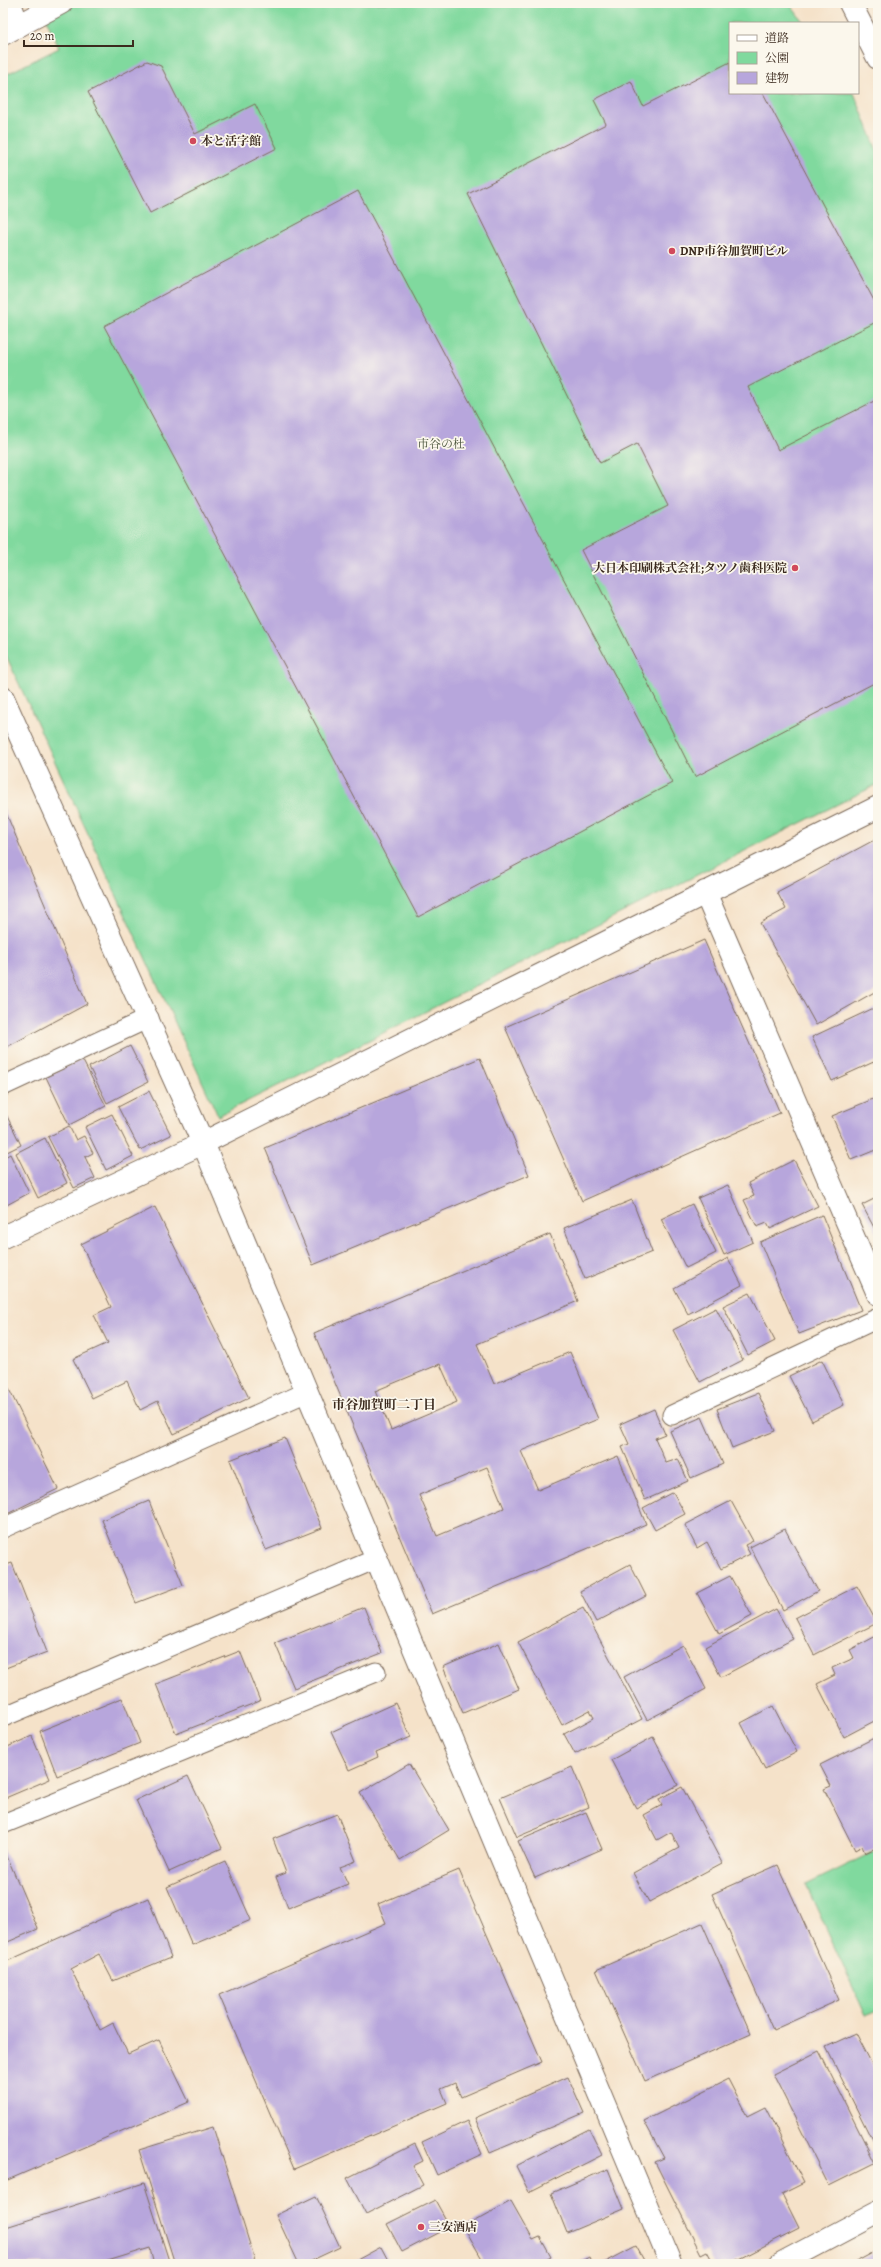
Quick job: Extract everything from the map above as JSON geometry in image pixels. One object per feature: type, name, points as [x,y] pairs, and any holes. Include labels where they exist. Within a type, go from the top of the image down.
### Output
[{"type":"street","points":[[10,3],[11,30],[61,3]]},
{"type":"street","points":[[850,3],[878,58]]},
{"type":"street","points":[[3,698],[149,1018],[203,1143],[671,2264]]},
{"type":"street","points":[[3,1237],[203,1143],[878,807]]},
{"type":"street","points":[[705,892],[878,1294]]},
{"type":"street","points":[[780,2264],[878,2212]]},
{"type":"lane","points":[[3,1086],[149,1018]]},
{"type":"lane","points":[[672,1415],[878,1318]]},
{"type":"lane","points":[[3,1528],[307,1392]]},
{"type":"lane","points":[[3,1717],[376,1559]]},
{"type":"lane","points":[[3,1824],[376,1672]]},
{"type":"green space","name":"市谷の杜","points":[[39,3],[789,3],[803,22],[729,22],[729,94],[854,94],[878,153],[878,784],[218,1116],[3,649],[3,76],[59,48]]},
{"type":"green space","points":[[878,1850],[878,2011],[866,2016],[806,1885]]},
{"type":"building","name":"本と活字館","points":[[147,61],[161,66],[195,134],[255,104],[277,148],[150,213],[88,92]]},
{"type":"building","points":[[729,63],[729,94],[764,94],[878,308],[878,321],[748,387],[778,450],[878,399],[878,681],[695,777],[581,550],[668,506],[637,444],[600,463],[468,194],[606,124],[594,100],[631,81],[643,106]]},
{"type":"building","points":[[358,191],[672,783],[418,917],[104,326]]},
{"type":"building","points":[[3,806],[87,1004],[3,1049]]},
{"type":"building","points":[[878,838],[878,990],[816,1025],[760,923],[786,909],[777,892]]},
{"type":"building","points":[[704,940],[780,1113],[582,1201],[505,1027]]},
{"type":"building","points":[[878,1006],[878,1060],[832,1081],[812,1037]]},
{"type":"building","points":[[130,1046],[148,1082],[107,1103],[89,1067]]},
{"type":"building","points":[[480,1058],[529,1175],[313,1265],[265,1148]]},
{"type":"building","points":[[82,1059],[106,1106],[69,1125],[46,1077]]},
{"type":"building","points":[[149,1091],[171,1135],[140,1150],[118,1107]]},
{"type":"building","points":[[878,1097],[878,1149],[851,1160],[832,1116]]},
{"type":"building","points":[[3,1108],[21,1145],[3,1154]]},
{"type":"building","points":[[112,1114],[133,1156],[106,1170],[85,1127]]},
{"type":"building","points":[[69,1126],[76,1140],[84,1136],[93,1153],[85,1157],[95,1178],[74,1188],[48,1137]]},
{"type":"building","points":[[45,1138],[67,1183],[38,1198],[16,1153]]},
{"type":"building","points":[[10,1154],[29,1193],[3,1207],[3,1158]]},
{"type":"building","points":[[794,1160],[818,1206],[770,1229],[767,1223],[757,1227],[744,1200],[754,1196],[748,1183]]},
{"type":"building","points":[[728,1185],[753,1242],[724,1255],[698,1198]]},
{"type":"building","points":[[878,1197],[878,1235],[862,1205]]},
{"type":"building","points":[[632,1200],[652,1252],[585,1279],[564,1228]]},
{"type":"building","points":[[692,1204],[716,1253],[686,1268],[661,1219]]},
{"type":"building","points":[[155,1207],[249,1398],[174,1434],[158,1401],[140,1410],[127,1381],[92,1398],[73,1359],[108,1343],[94,1315],[111,1307],[81,1244]]},
{"type":"building","points":[[822,1215],[861,1310],[799,1334],[760,1242]]},
{"type":"building","points":[[550,1234],[578,1301],[477,1344],[494,1384],[570,1352],[598,1419],[521,1451],[538,1490],[618,1456],[646,1524],[432,1614],[314,1333]],"holes":[[[440,1364],[457,1402],[391,1430],[375,1391]],[[487,1467],[504,1508],[437,1536],[419,1495]]]},
{"type":"building","points":[[728,1258],[742,1285],[688,1314],[674,1288]]},
{"type":"building","points":[[750,1293],[775,1341],[748,1355],[723,1306]]},
{"type":"building","points":[[716,1308],[743,1360],[700,1382],[673,1330]]},
{"type":"building","points":[[822,1360],[844,1405],[812,1421],[789,1376]]},
{"type":"building","points":[[3,1377],[58,1489],[3,1516]]},
{"type":"building","points":[[758,1393],[775,1431],[732,1448],[717,1409]]},
{"type":"building","points":[[654,1409],[665,1434],[655,1438],[666,1463],[678,1459],[688,1481],[645,1500],[622,1447],[629,1444],[620,1424]]},
{"type":"building","points":[[702,1417],[723,1464],[691,1478],[670,1431]]},
{"type":"building","points":[[285,1438],[322,1528],[266,1550],[230,1460]]},
{"type":"building","points":[[673,1492],[685,1514],[655,1530],[643,1508]]},
{"type":"building","points":[[149,1501],[183,1585],[136,1603],[102,1520]]},
{"type":"building","points":[[731,1501],[753,1541],[745,1545],[750,1554],[721,1569],[707,1542],[697,1548],[685,1525]]},
{"type":"building","points":[[785,1529],[818,1591],[783,1610],[750,1547]]},
{"type":"building","points":[[12,1563],[47,1652],[3,1669],[3,1566]]},
{"type":"building","points":[[630,1564],[646,1596],[596,1622],[580,1591]]},
{"type":"building","points":[[730,1576],[752,1616],[719,1634],[697,1593]]},
{"type":"building","points":[[857,1586],[877,1623],[814,1655],[795,1618]]},
{"type":"building","points":[[364,1607],[382,1653],[294,1688],[275,1643]]},
{"type":"building","points":[[583,1608],[642,1719],[575,1754],[564,1734],[594,1718],[590,1710],[562,1725],[518,1642]]},
{"type":"building","points":[[776,1609],[793,1639],[721,1677],[705,1647]]},
{"type":"building","points":[[878,1635],[878,1719],[844,1737],[817,1684],[835,1675],[832,1668],[854,1658],[850,1650]]},
{"type":"building","points":[[499,1643],[519,1689],[463,1713],[443,1667]]},
{"type":"building","points":[[683,1645],[706,1689],[647,1720],[624,1677]]},
{"type":"building","points":[[240,1651],[260,1701],[176,1734],[156,1684]]},
{"type":"building","points":[[122,1698],[140,1743],[57,1776],[40,1731]]},
{"type":"building","points":[[395,1703],[411,1737],[376,1752],[378,1757],[349,1770],[331,1732]]},
{"type":"building","points":[[773,1706],[797,1752],[765,1769],[741,1723]]},
{"type":"building","points":[[32,1736],[50,1779],[3,1799],[3,1749]]},
{"type":"building","points":[[878,1736],[878,1847],[865,1853],[862,1846],[855,1850],[824,1789],[831,1786],[820,1765]]},
{"type":"building","points":[[653,1737],[678,1785],[636,1808],[611,1760]]},
{"type":"building","points":[[409,1764],[449,1830],[400,1860],[360,1793]]},
{"type":"building","points":[[572,1767],[589,1807],[517,1837],[500,1798]]},
{"type":"building","points":[[188,1776],[222,1848],[169,1872],[136,1800]]},
{"type":"building","points":[[682,1787],[722,1863],[649,1902],[633,1873],[679,1848],[671,1832],[657,1840],[644,1815],[662,1805],[659,1799]]},
{"type":"building","points":[[586,1812],[602,1849],[535,1878],[518,1841]]},
{"type":"building","points":[[337,1814],[356,1861],[340,1867],[348,1884],[288,1908],[276,1877],[286,1873],[273,1839]]},
{"type":"building","points":[[3,1847],[38,1929],[3,1944]]},
{"type":"building","points":[[225,1861],[251,1920],[192,1945],[167,1887]]},
{"type":"building","points":[[778,1865],[839,2000],[773,2030],[712,1894]]},
{"type":"building","points":[[459,1870],[542,2062],[461,2097],[455,2083],[441,2089],[447,2103],[294,2169],[219,1995],[386,1923],[378,1904]]},
{"type":"building","points":[[148,1898],[171,1957],[113,1981],[99,1954],[71,1969],[100,2030],[113,2023],[128,2054],[159,2040],[189,2102],[3,2182],[3,1963]]},
{"type":"building","points":[[702,1923],[751,2034],[645,2081],[596,1970]]},
{"type":"building","points":[[856,2033],[878,2076],[878,2152],[826,2047]]},
{"type":"building","points":[[819,2051],[875,2163],[829,2186],[773,2074]]},
{"type":"building","points":[[568,2077],[584,2113],[490,2153],[475,2118]]},
{"type":"building","points":[[728,2079],[747,2116],[765,2107],[804,2183],[782,2194],[799,2228],[729,2264],[714,2264],[707,2251],[701,2254],[655,2162],[664,2158],[644,2121]]},
{"type":"building","points":[[467,2121],[482,2154],[437,2175],[422,2142]]},
{"type":"building","points":[[213,2127],[256,2264],[175,2264],[139,2150]]},
{"type":"building","points":[[589,2129],[602,2155],[529,2192],[516,2166]]},
{"type":"building","points":[[415,2144],[423,2161],[413,2166],[423,2185],[366,2214],[347,2178]]},
{"type":"building","points":[[608,2169],[624,2209],[567,2233],[551,2193]]},
{"type":"building","points":[[144,2183],[170,2264],[154,2264],[150,2248],[98,2264],[3,2264],[3,2228]]},
{"type":"building","points":[[316,2196],[340,2247],[304,2264],[299,2264],[276,2215]]},
{"type":"building","points":[[435,2200],[450,2227],[402,2252],[387,2224]]},
{"type":"building","points":[[511,2201],[533,2240],[540,2237],[551,2257],[538,2264],[485,2264],[464,2227]]},
{"type":"building","points":[[636,2246],[646,2264],[602,2264]]},
{"type":"building","points":[[381,2247],[390,2264],[359,2264],[357,2260]]},
{"type":"building","points":[[878,2250],[878,2264],[852,2264]]},
{"type":"building","points":[[589,2257],[592,2264],[576,2264]]},
{"type":"building","points":[[333,2260],[334,2264],[321,2264]]},
{"type":"place","name":"本と活字館","points":[[193,141]]},
{"type":"place","name":"DNP市谷加賀町ビル","points":[[672,251]]},
{"type":"place","name":"大日本印刷株式会社;タツノ歯科医院","points":[[795,568]]},
{"type":"place","name":"三安酒店","points":[[421,2227]]},
{"type":"district","name":"市谷加賀町二丁目","points":[[384,1404]]}]
